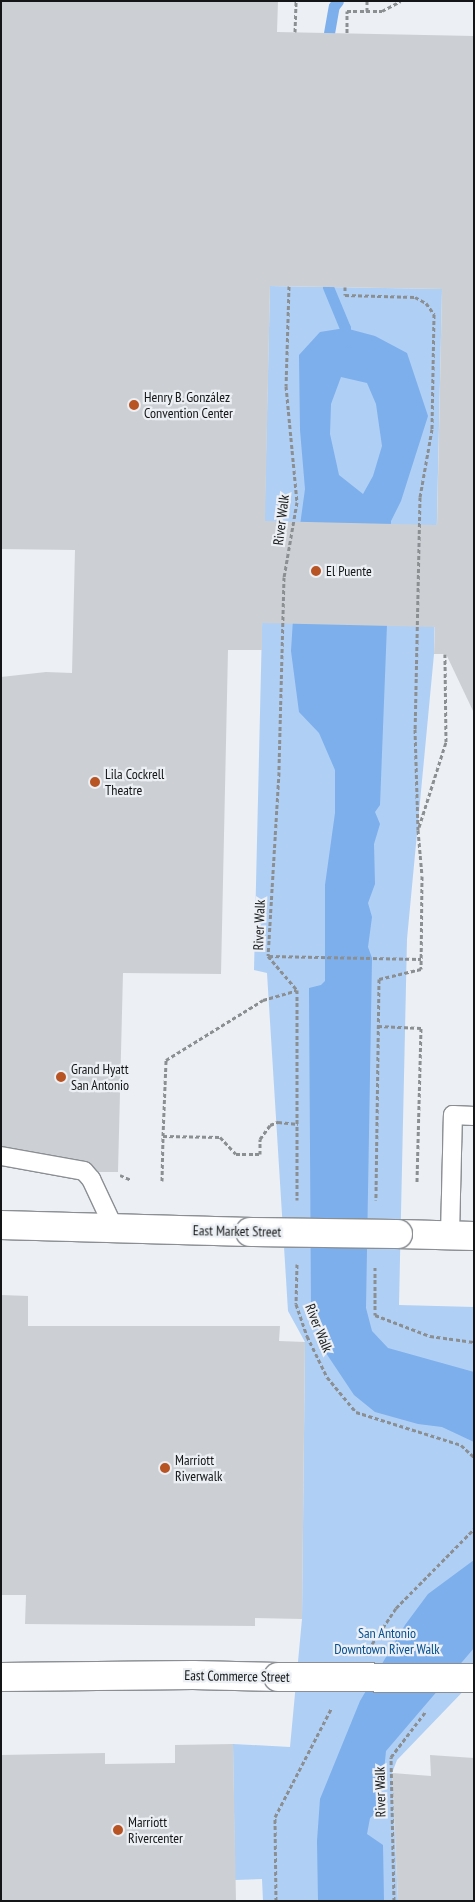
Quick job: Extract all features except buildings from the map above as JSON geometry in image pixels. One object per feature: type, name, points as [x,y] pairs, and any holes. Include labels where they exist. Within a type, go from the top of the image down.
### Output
[{"type":"main road","name":"East Market Street","points":[[1,1225],[462,1236]]},
{"type":"main road","name":"East Commerce Street","points":[[1,1677],[192,1675],[474,1678]]},
{"type":"lane","points":[[462,1236],[453,1115],[474,1116]]},
{"type":"lane","points":[[1,1156],[84,1171],[91,1179],[114,1228]]},
{"type":"path","points":[[295,32],[296,1]]},
{"type":"path","points":[[347,33],[347,11],[382,11],[401,1]]},
{"type":"path","points":[[367,2],[367,11]]},
{"type":"path","name":"River Walk","points":[[288,286],[286,386],[297,502],[284,577],[279,772],[268,956],[297,990]]},
{"type":"path","points":[[345,287],[345,295],[415,297],[426,303],[434,314],[432,429],[420,496],[416,728],[418,830],[422,876],[422,959],[421,969],[379,979],[376,1206]]},
{"type":"path","points":[[418,830],[446,742],[445,654]]},
{"type":"path","points":[[268,956],[422,959]]},
{"type":"path","points":[[162,1180],[166,1060],[263,1000],[297,990],[297,1204]]},
{"type":"path","points":[[378,1026],[421,1028],[417,1182]]},
{"type":"path","points":[[162,1136],[220,1137],[236,1154],[260,1154],[260,1138],[270,1125],[278,1122],[298,1124]]},
{"type":"path","points":[[115,1172],[131,1180]]},
{"type":"path","name":"River Walk","points":[[297,1254],[296,1304],[307,1336],[327,1376],[356,1412],[461,1446],[474,1457]]},
{"type":"path","points":[[375,1265],[374,1315],[430,1336],[474,1342]]},
{"type":"path","name":"River Walk","points":[[394,1901],[391,1757],[431,1704]]},
{"type":"green space","name":"San Antonio Downtown River Walk","points":[[270,286],[442,289],[434,654],[407,939],[399,1305],[474,1307],[474,1680],[397,1760],[392,1773],[398,1901],[263,1901],[262,1879],[235,1880],[233,1744],[290,1747],[302,1619],[305,1342],[288,1311],[267,973],[254,970]]},
{"type":"shaded area","points":[[345,328],[375,336],[407,353],[428,416],[401,501],[391,521],[380,805],[375,812],[380,824],[374,844],[375,884],[368,903],[372,917],[368,947],[372,958],[366,1308],[372,1331],[388,1348],[474,1372],[474,1442],[442,1427],[418,1424],[375,1412],[354,1395],[324,1350],[311,1309],[309,988],[321,985],[325,981],[325,885],[335,813],[335,770],[319,733],[299,712],[291,651],[298,540],[305,489],[300,430],[299,355],[320,332]],"holes":[[[341,377],[367,383],[376,404],[382,446],[373,476],[363,494],[339,475],[330,434],[331,404]]]},
{"type":"shaded area","points":[[474,1560],[474,1648],[386,1751],[380,1809],[370,1818],[367,1834],[383,1845],[384,1901],[318,1901],[317,1841],[320,1799],[360,1701],[405,1625],[428,1594]]},
{"type":"waterway","points":[[329,33],[334,6],[338,1]]},
{"type":"waterway","points":[[328,287],[345,328],[345,342]]},
{"type":"place","name":"Henry B. González Convention Center","points":[[134,405]]},
{"type":"place","name":"El Puente","points":[[316,571]]},
{"type":"place","name":"Lila Cockrell Theatre","points":[[95,782]]},
{"type":"place","name":"Grand Hyatt San Antonio","points":[[61,1077]]},
{"type":"place","name":"Marriott Riverwalk","points":[[165,1468]]},
{"type":"place","name":"Marriott Rivercenter","points":[[118,1830]]}]
